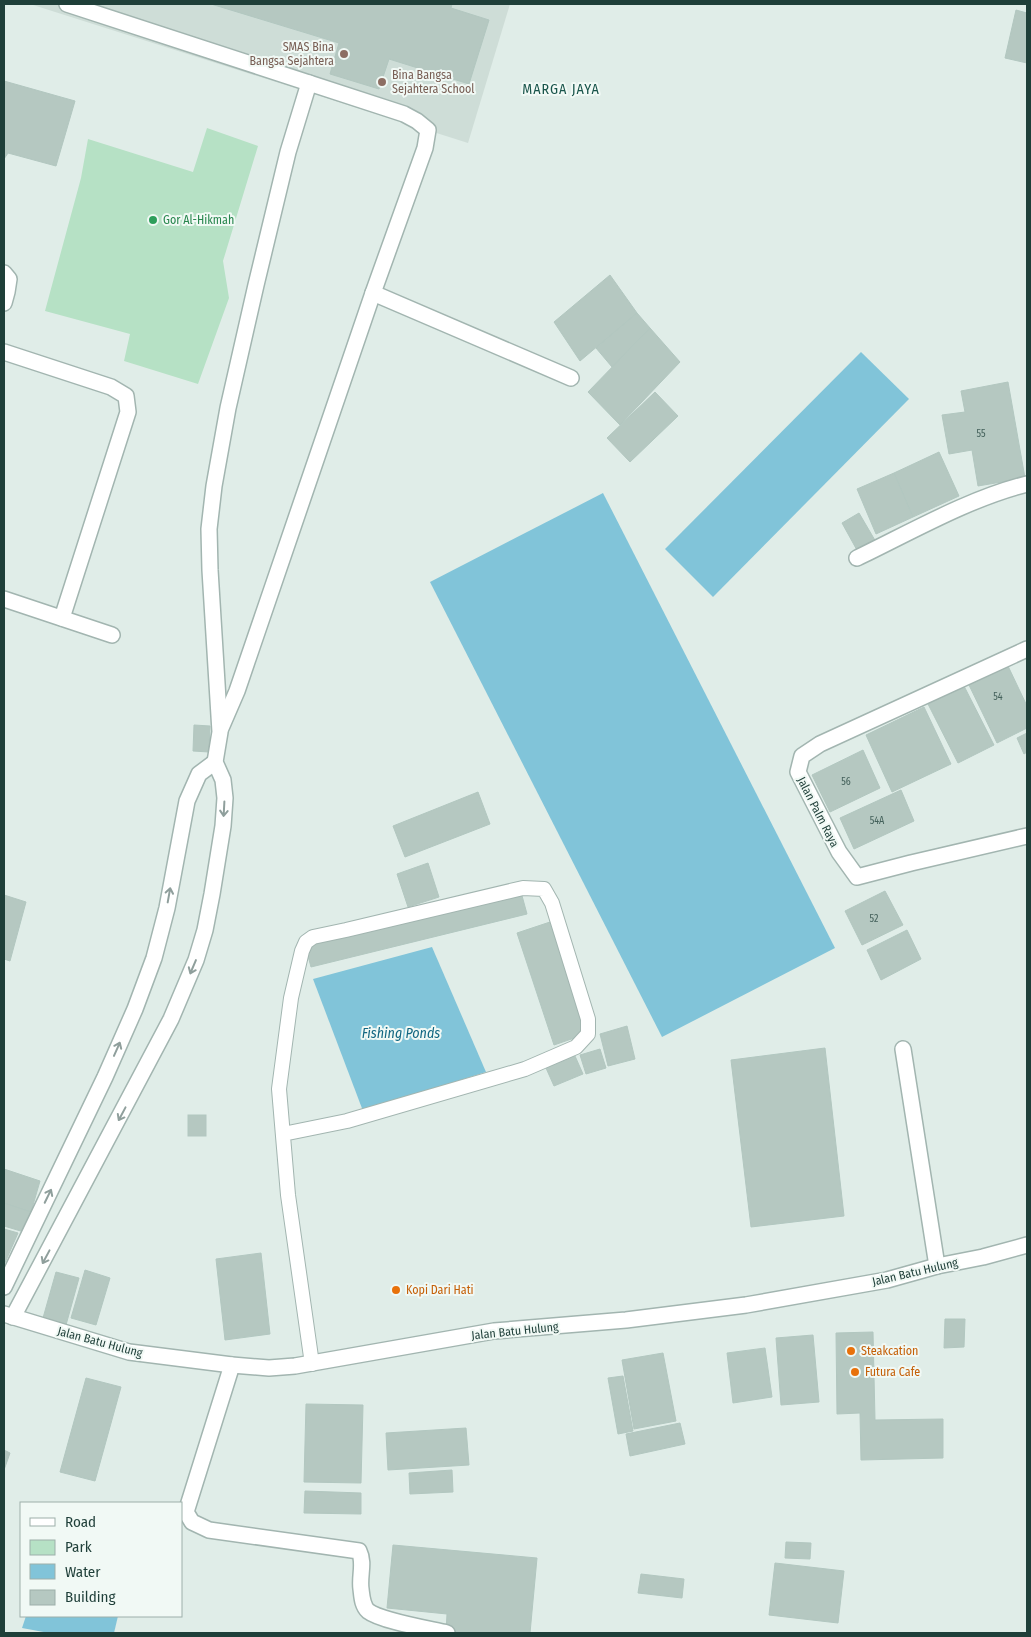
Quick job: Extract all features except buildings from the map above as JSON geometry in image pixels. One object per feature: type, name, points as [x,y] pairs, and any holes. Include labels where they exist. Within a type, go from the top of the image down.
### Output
[{"type":"street","points":[[67,4],[404,114],[417,120],[428,130],[425,148],[372,293],[237,691],[220,732]]},
{"type":"street","points":[[8,1316],[143,1074],[171,1019],[196,960],[205,930],[223,826],[225,798],[223,780],[215,762],[220,732],[209,529],[214,486],[228,408],[256,285],[288,152],[309,83]]},
{"type":"street","points":[[4,273],[9,279],[8,292],[4,303]]},
{"type":"street","points":[[372,293],[571,378]]},
{"type":"street","points":[[4,352],[111,387],[126,396],[128,412],[62,618]]},
{"type":"street","points":[[857,558],[954,511],[1006,489],[1027,484]]},
{"type":"street","points":[[4,599],[112,635]]},
{"type":"street","name":"Jalan Palm Raya","points":[[1027,649],[820,744],[802,756],[798,772],[839,852],[857,877],[1027,836]]},
{"type":"street","points":[[4,1287],[101,1086],[135,1009],[154,958],[187,801],[199,774],[215,762]]},
{"type":"street","points":[[903,1049],[936,1266]]},
{"type":"street","name":"Jalan Batu Hulung","points":[[8,1316],[129,1352],[269,1368],[312,1364],[494,1331],[626,1320],[746,1305],[887,1280],[936,1266],[983,1257],[1027,1245]]},
{"type":"street","points":[[232,1365],[186,1512],[192,1522],[208,1530],[359,1551],[362,1559],[360,1585],[362,1603],[368,1610],[391,1620],[447,1633]]},
{"type":"lane","points":[[283,1134],[347,1121],[525,1069],[576,1047],[588,1034],[588,1020],[552,903],[544,889],[523,888],[314,937],[306,942],[302,951],[291,998],[280,1089],[283,1134],[288,1195],[312,1364]]},
{"type":"shaded area","name":"Bina Bangsa Sejahtera School","points":[[30,4],[510,4],[468,143]]},
{"type":"green space","name":"Gor Al-Hikmah","points":[[207,128],[258,146],[223,261],[229,298],[198,384],[124,361],[130,334],[45,311],[81,178],[88,139],[193,172]]},
{"type":"water","points":[[861,352],[909,399],[713,597],[665,549]]},
{"type":"water","points":[[603,493],[835,948],[662,1037],[430,582]]},
{"type":"water","name":"Fishing Ponds","points":[[432,947],[486,1072],[363,1111],[313,979]]},
{"type":"water","points":[[26,1617],[118,1617],[114,1633],[49,1633],[22,1628]]},
{"type":"place","name":"SMAS Bina Bangsa Sejahtera","points":[[344,54]]},
{"type":"place","name":"Bina Bangsa Sejahtera School","points":[[382,82]]},
{"type":"place","name":"Gor Al-Hikmah","points":[[153,220]]},
{"type":"place","name":"Kopi Dari Hati","points":[[396,1290]]},
{"type":"place","name":"Steakcation","points":[[851,1351]]},
{"type":"place","name":"Futura Cafe","points":[[855,1372]]},
{"type":"district","name":"MARGA JAYA","points":[[561,89]]}]
